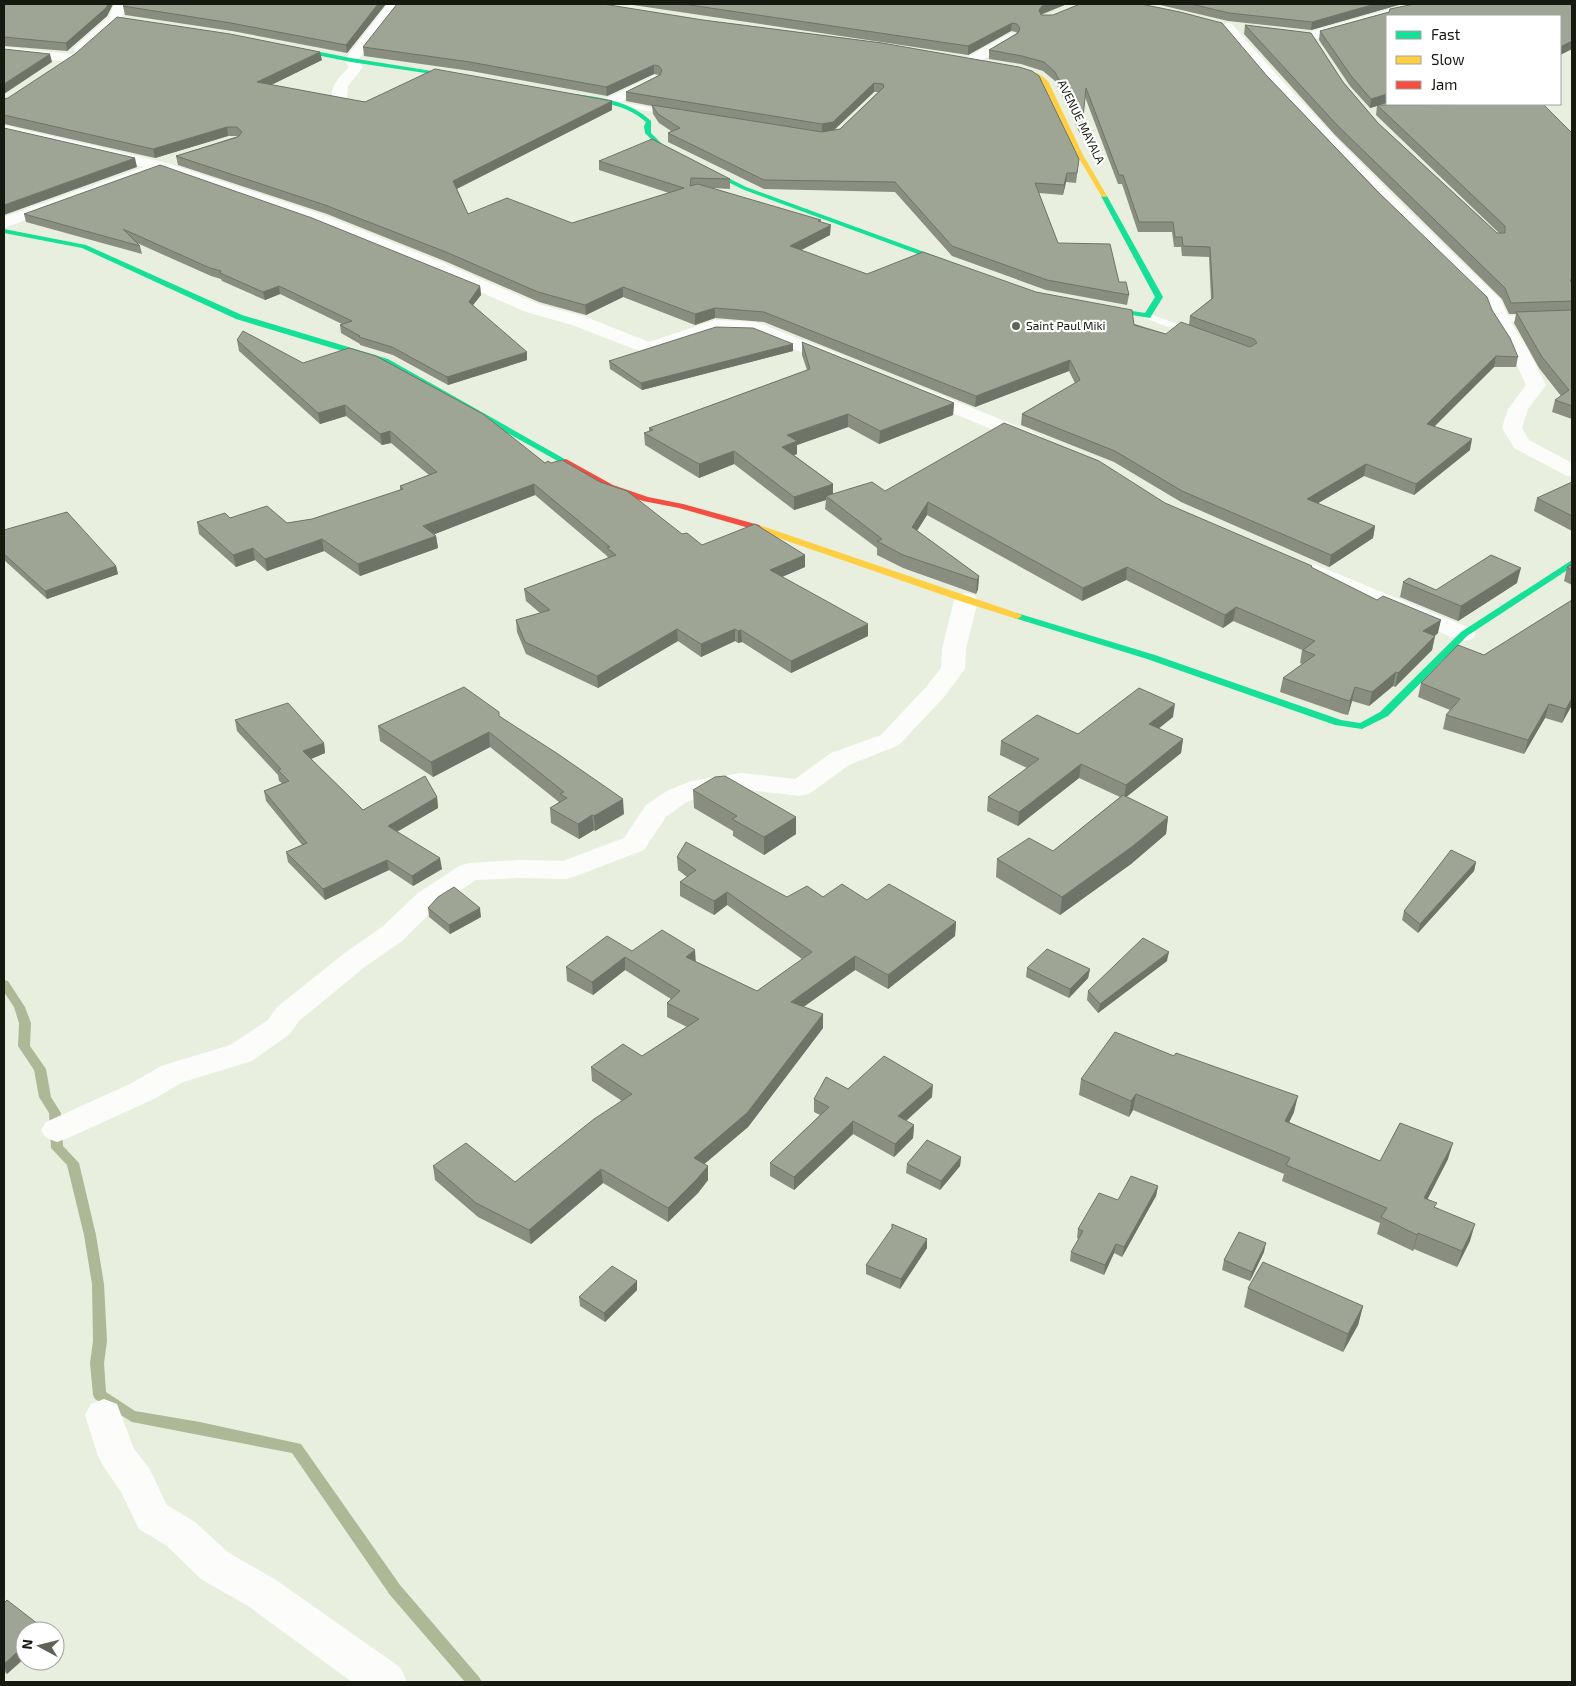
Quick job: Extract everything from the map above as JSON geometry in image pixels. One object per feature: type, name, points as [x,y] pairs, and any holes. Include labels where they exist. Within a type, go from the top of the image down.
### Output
[{"type":"street","points":[[56,68],[72,58],[120,20],[119,7],[123,4]]},
{"type":"street","points":[[351,60],[395,4]]},
{"type":"street","points":[[1386,15],[1421,4]]},
{"type":"street","points":[[1265,32],[1313,38],[1386,15]]},
{"type":"street","points":[[1249,30],[1222,26],[1382,195],[1495,304],[1500,320],[1518,348],[1536,385],[1518,409],[1512,428],[1521,444],[1572,471]]},
{"type":"street","points":[[967,61],[1010,37]]},
{"type":"street","points":[[269,44],[351,60],[481,79]]},
{"type":"street","points":[[4,51],[72,58]]},
{"type":"street","points":[[340,101],[338,92],[344,81],[356,67],[351,60]]},
{"type":"street","name":"AVENUE MAYALA","points":[[967,61],[1021,70],[1038,75],[1046,82],[1080,155],[1160,297],[1147,316]]},
{"type":"street","points":[[614,103],[654,80]]},
{"type":"street","points":[[564,94],[614,103],[645,116],[649,122],[647,126],[648,133],[661,146],[744,188],[963,267]]},
{"type":"street","points":[[4,130],[157,166],[320,220],[440,268],[532,308],[579,321],[649,348],[715,326],[756,328],[855,367]]},
{"type":"street","points":[[4,223],[180,157]]},
{"type":"street","points":[[4,231],[84,246],[238,316],[385,361],[501,424],[610,487],[646,500],[680,506],[760,528],[966,600],[1151,658],[1340,723],[1362,726],[1384,714],[1464,634],[1572,563]]},
{"type":"street","points":[[1085,305],[1147,316]]},
{"type":"street","points":[[900,385],[1052,446]]},
{"type":"street","points":[[1295,563],[1464,634]]},
{"type":"street","points":[[57,1130],[143,1092],[172,1074],[241,1053],[279,1027],[288,1014],[356,959],[392,934],[428,898],[469,872],[519,869],[566,870],[634,844],[656,811],[676,797],[700,787],[741,781],[800,788],[840,759],[890,740],[953,670],[954,649],[966,600]]},
{"type":"street","points":[[104,1415],[117,1456],[134,1480],[153,1517],[181,1534],[215,1566],[262,1592],[386,1682]]},
{"type":"lane","points":[[614,103],[674,113]]},
{"type":"lane","points":[[1147,316],[1205,337]]},
{"type":"lane","points":[[1500,320],[1572,316]]},
{"type":"building","points":[[4,4],[108,4],[106,8],[66,43],[4,37]]},
{"type":"building","points":[[125,4],[378,4],[346,45],[231,23],[123,6]]},
{"type":"building","points":[[397,4],[603,4],[703,20],[882,43],[1019,67],[1032,71],[1039,76],[1079,159],[1077,173],[1067,173],[1064,185],[1035,183],[1058,243],[1110,244],[1119,282],[1126,282],[1129,295],[1047,280],[952,246],[895,182],[764,180],[668,133],[680,128],[658,114],[652,105],[822,132],[840,129],[884,87],[883,84],[874,83],[833,122],[822,124],[626,92],[660,75],[662,70],[659,66],[654,65],[606,87],[470,62],[363,47]]},
{"type":"building","points":[[683,4],[1048,4],[1042,6],[1039,10],[1041,15],[1053,15],[1080,4],[1141,4],[1222,23],[1267,76],[1376,190],[1487,297],[1492,310],[1510,338],[1518,357],[1496,356],[1427,424],[1472,439],[1416,484],[1366,464],[1307,499],[1375,526],[1331,555],[1182,491],[1115,451],[1022,414],[1080,380],[1070,360],[976,396],[764,312],[715,308],[695,314],[623,287],[585,305],[538,292],[446,252],[325,205],[176,156],[238,137],[242,132],[237,127],[227,127],[153,149],[4,115],[4,99],[75,54],[117,17],[230,34],[320,52],[257,82],[365,102],[435,69],[612,101],[453,181],[468,214],[507,198],[572,223],[684,188],[599,161],[652,139],[730,179],[691,178],[690,186],[698,184],[821,220],[818,221],[831,225],[790,246],[867,274],[923,252],[1036,292],[1132,310],[1134,325],[1166,334],[1181,322],[1250,347],[1257,343],[1254,339],[1190,316],[1213,298],[1210,247],[1183,246],[1182,237],[1175,237],[1173,222],[1139,222],[1123,175],[1119,175],[1086,88],[1082,127],[1055,72],[1044,62],[989,50],[1018,33],[1020,28],[1017,24],[1012,23],[968,46]]},
{"type":"building","points":[[1191,4],[1375,4],[1312,22],[1229,13]]},
{"type":"building","points":[[1414,4],[1572,4],[1572,41],[1561,46],[1561,15],[1386,15],[1386,94],[1371,99],[1352,77],[1320,31],[1389,12],[1390,9]]},
{"type":"building","points":[[1245,25],[1311,33],[1343,82],[1378,123],[1497,233],[1505,233],[1505,226],[1377,105],[1544,105],[1572,133],[1572,280],[1570,280],[1572,283],[1572,301],[1511,303],[1505,288],[1337,125]]},
{"type":"building","points":[[4,49],[50,54],[4,84]]},
{"type":"building","points":[[4,128],[135,158],[4,205]]},
{"type":"building","points":[[160,165],[312,218],[480,286],[469,302],[527,352],[447,377],[392,347],[359,337],[340,325],[352,321],[279,286],[263,292],[220,273],[221,271],[210,268],[123,229],[140,246],[24,214]]},
{"type":"building","points":[[1572,310],[1572,406],[1555,400],[1569,390],[1542,357],[1516,312]]},
{"type":"building","points":[[716,327],[753,328],[793,344],[641,383],[609,361]]},
{"type":"building","points":[[243,331],[303,363],[349,348],[376,356],[483,414],[545,463],[562,460],[600,482],[627,491],[682,534],[687,533],[702,545],[755,524],[805,555],[770,570],[868,624],[791,661],[741,630],[735,629],[701,644],[677,629],[597,676],[525,642],[516,620],[550,610],[524,589],[616,555],[607,548],[610,547],[534,484],[423,526],[436,536],[358,564],[322,539],[265,559],[253,548],[233,555],[197,522],[225,513],[230,518],[267,506],[287,523],[312,519],[403,489],[400,486],[437,472],[390,431],[380,434],[345,405],[318,413],[237,340]]},
{"type":"building","points":[[802,342],[954,403],[880,431],[848,414],[787,435],[797,441],[782,447],[833,484],[794,497],[734,451],[699,464],[644,433],[653,430],[649,428],[810,369]]},
{"type":"building","points":[[1004,423],[1099,461],[1165,503],[1312,566],[1377,600],[1383,596],[1441,620],[1423,631],[1435,636],[1398,673],[1396,672],[1372,692],[1355,687],[1350,701],[1283,678],[1315,655],[1303,650],[1315,641],[1236,607],[1225,615],[1127,567],[1083,588],[928,502],[912,527],[979,576],[977,580],[903,555],[877,541],[882,539],[826,496],[872,482],[885,491]]},
{"type":"building","points":[[1572,482],[1572,516],[1537,498]]},
{"type":"building","points":[[67,512],[116,566],[45,591],[4,554],[4,530]]},
{"type":"building","points":[[1491,555],[1521,568],[1461,606],[1403,582],[1409,578],[1436,590]]},
{"type":"building","points":[[1572,600],[1572,698],[1566,709],[1549,704],[1528,740],[1446,715],[1460,699],[1421,683],[1458,645],[1484,655]]},
{"type":"building","points":[[464,687],[499,712],[499,716],[623,799],[578,824],[550,808],[567,798],[560,794],[564,792],[489,732],[431,762],[378,726]]},
{"type":"building","points":[[1139,688],[1175,704],[1149,724],[1183,739],[1126,785],[1081,764],[1019,812],[988,797],[1039,759],[1001,741],[1037,715],[1078,734]]},
{"type":"building","points":[[288,703],[324,743],[303,751],[363,810],[425,776],[437,797],[388,826],[440,858],[412,876],[387,860],[323,889],[286,852],[307,843],[264,791],[289,781],[278,770],[281,769],[235,720]]},
{"type":"building","points":[[725,776],[796,817],[764,837],[732,819],[737,816],[693,790],[715,777]]},
{"type":"building","points":[[1123,795],[1168,817],[1133,846],[1062,897],[997,859],[1029,838],[1053,851]]},
{"type":"building","points":[[686,842],[787,897],[807,886],[823,897],[842,884],[867,900],[889,884],[956,922],[888,975],[855,956],[791,1002],[823,1014],[747,1113],[694,1158],[708,1166],[668,1208],[601,1169],[529,1230],[476,1203],[433,1166],[466,1143],[515,1182],[594,1119],[632,1094],[591,1067],[623,1044],[642,1056],[699,1019],[667,1003],[680,991],[625,957],[592,982],[566,967],[607,936],[632,951],[662,930],[695,950],[686,957],[757,991],[812,952],[727,892],[714,901],[680,882],[696,870],[677,857]]},
{"type":"building","points":[[1451,850],[1476,862],[1420,924],[1404,911]]},
{"type":"building","points":[[454,887],[480,908],[449,925],[428,908],[438,897]]},
{"type":"building","points":[[1143,938],[1169,952],[1100,1004],[1088,991]]},
{"type":"building","points":[[1047,949],[1090,969],[1070,989],[1027,968]]},
{"type":"building","points":[[1115,1032],[1174,1056],[1176,1053],[1298,1096],[1285,1121],[1380,1161],[1400,1123],[1453,1143],[1424,1198],[1437,1203],[1434,1207],[1475,1224],[1462,1251],[1418,1233],[1417,1235],[1381,1217],[1387,1208],[1286,1165],[1290,1158],[1136,1094],[1131,1101],[1081,1079]]},
{"type":"building","points":[[884,1056],[933,1085],[898,1116],[914,1125],[895,1144],[853,1121],[794,1177],[770,1163],[829,1107],[814,1099],[826,1077],[848,1089]]},
{"type":"building","points":[[927,1140],[961,1157],[941,1181],[907,1164]]},
{"type":"building","points":[[1131,1176],[1158,1186],[1124,1247],[1116,1244],[1105,1265],[1071,1252],[1083,1231],[1078,1229],[1099,1193],[1118,1200]]},
{"type":"building","points":[[892,1224],[927,1239],[901,1279],[866,1265],[892,1228]]},
{"type":"building","points":[[1239,1232],[1266,1243],[1252,1272],[1224,1260]]},
{"type":"building","points":[[1263,1262],[1363,1306],[1348,1334],[1248,1288]]},
{"type":"building","points":[[612,1266],[637,1281],[604,1313],[579,1297]]},
{"type":"building","points":[[7,1600],[34,1621],[15,1621],[15,1654],[4,1664],[4,1603]]},
{"type":"waterway","points":[[4,984],[19,1007],[25,1023],[24,1046],[40,1069],[45,1097],[55,1113],[57,1148],[73,1163],[90,1235],[98,1284],[100,1341],[97,1363],[100,1395],[132,1416],[296,1448],[395,1590],[474,1682]]},
{"type":"traffic: fast","points":[[284,47],[351,60],[466,77]]},
{"type":"traffic: fast","points":[[575,96],[605,100],[633,110],[649,122],[647,126],[648,133],[661,146],[744,188],[956,265]]},
{"type":"traffic: fast","points":[[1095,307],[1147,316],[1159,297],[1104,196]]},
{"type":"traffic: fast","points":[[4,231],[84,246],[239,317],[385,361],[566,462]]},
{"type":"traffic: fast","points":[[1017,616],[1151,657],[1339,723],[1362,726],[1384,714],[1464,634],[1572,563]]},
{"type":"traffic: slow","points":[[1002,67],[1037,75],[1046,82],[1080,155],[1104,196]]},
{"type":"traffic: slow","points":[[756,527],[1017,616]]},
{"type":"traffic: jam","points":[[566,462],[610,487],[646,499],[680,506],[756,527]]},
{"type":"place","name":"Saint Paul Miki","points":[[1016,326]]}]
